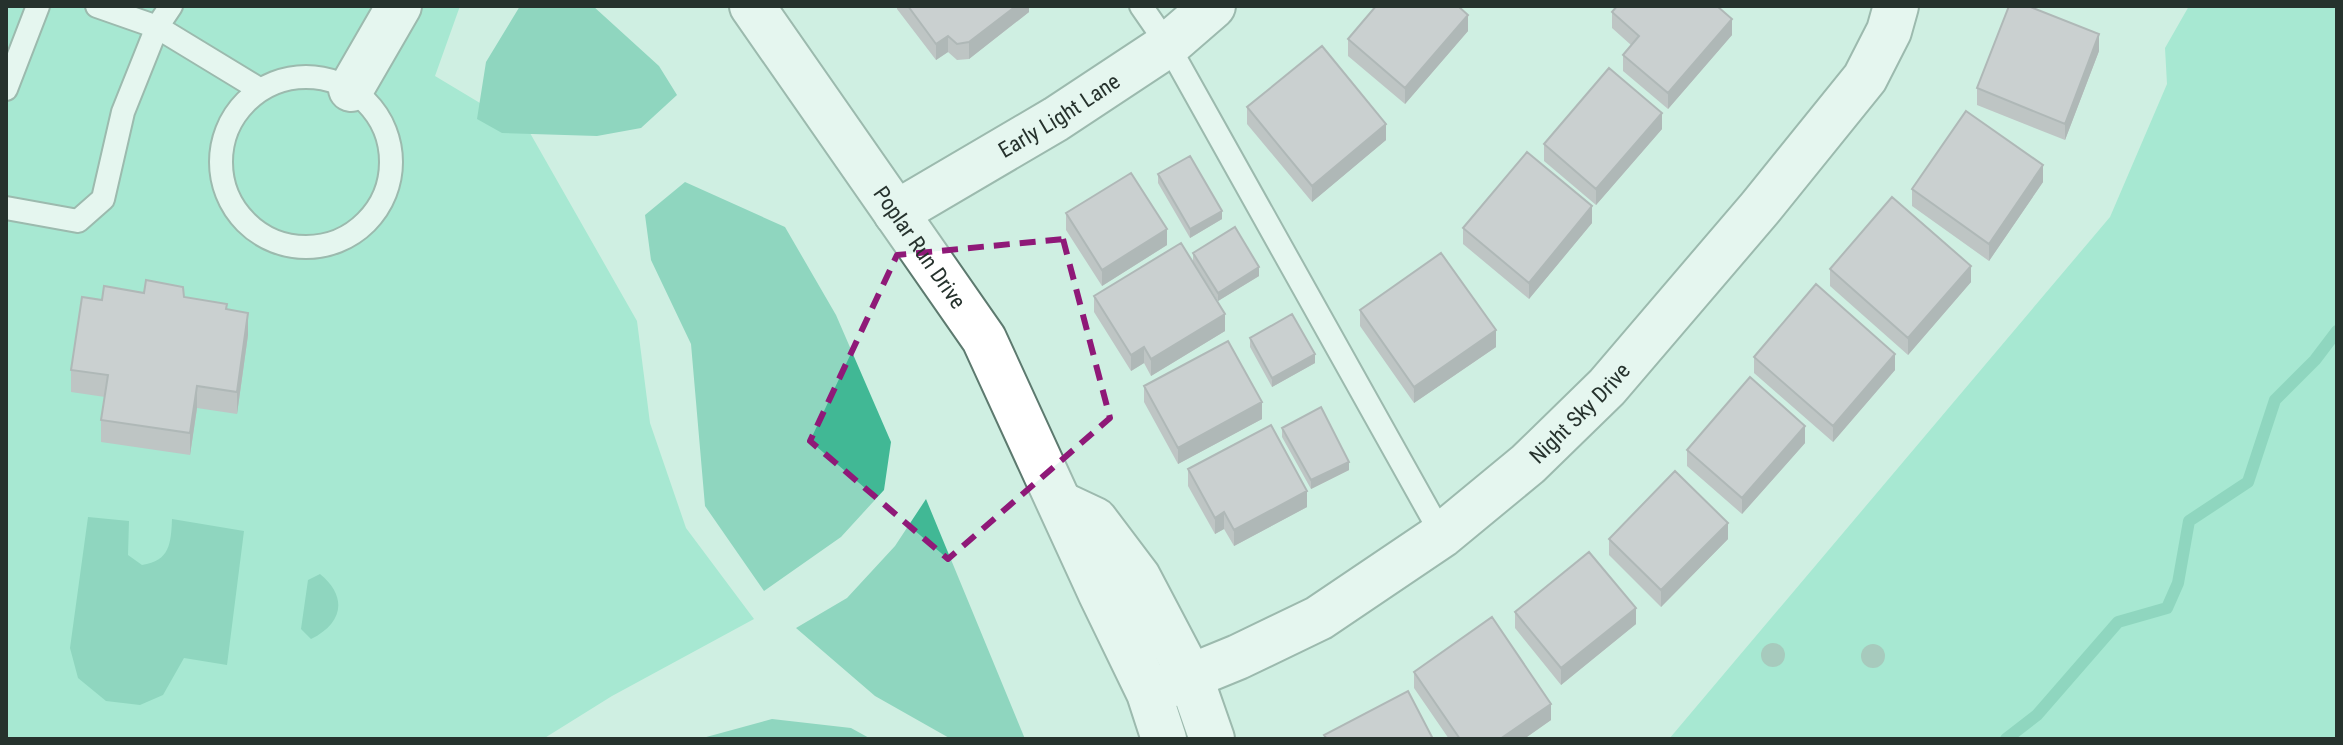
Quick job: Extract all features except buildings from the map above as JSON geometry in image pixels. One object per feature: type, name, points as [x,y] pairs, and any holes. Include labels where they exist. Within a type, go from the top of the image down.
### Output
[{"type":"street","points":[[351,89],[399,6]]},
{"type":"street","name":"Poplar Run Drive","points":[[752,6],[984,339],[1149,693],[1164,739]]},
{"type":"street","name":"Early Light Lane","points":[[896,213],[1056,119],[1168,45],[1213,6]]},
{"type":"street","name":"Night Sky Drive","points":[[1149,693],[1238,657],[1319,618],[1442,535],[1528,464],[1607,387],[1760,208],[1865,78],[1889,31],[1896,6]]},
{"type":"street","points":[[1060,504],[1095,520],[1138,577],[1190,676],[1212,739]]},
{"type":"lane","points":[[6,89],[38,6]]},
{"type":"lane","points":[[97,6],[157,27],[259,89]]},
{"type":"lane","points":[[6,208],[78,221],[103,199],[123,112],[157,27],[171,6]]},
{"type":"lane","points":[[1141,6],[1168,45],[1442,535]]},
{"type":"lane","points":[[305,76],[329,79],[351,89],[373,109],[388,134],[392,164],[386,193],[371,218],[349,237],[321,247],[291,247],[264,237],[241,218],[226,193],[220,164],[224,135],[238,109],[259,89],[282,79],[305,76]]},
{"type":"highlighted area","points":[[1063,239],[1110,418],[948,559],[810,441],[897,255]]},
{"type":"shaded area","points":[[6,6],[460,6],[435,76],[530,133],[637,321],[650,423],[686,528],[754,619],[612,696],[543,739],[6,739]]},
{"type":"shaded area","points":[[520,6],[593,6],[659,66],[677,95],[641,128],[597,136],[502,133],[477,119],[486,62]]},
{"type":"shaded area","points":[[2189,6],[2337,6],[2337,739],[1669,739],[2110,217],[2167,84],[2165,48]]},
{"type":"shaded area","points":[[685,182],[785,227],[836,315],[891,442],[884,490],[841,537],[764,591],[705,506],[691,344],[651,260],[645,215]]},
{"type":"shaded area","points":[[926,499],[1025,739],[951,739],[875,696],[796,628],[847,598],[895,546]]},
{"type":"shaded area","points":[[88,517],[129,521],[128,555],[142,565],[164,555],[171,536],[172,519],[244,531],[227,665],[184,658],[163,695],[140,705],[106,701],[78,678],[70,648]]},
{"type":"shaded area","points":[[320,574],[335,592],[338,609],[330,625],[311,639],[301,629],[308,580]]},
{"type":"shaded area","points":[[772,719],[851,728],[871,739],[699,739]]},
{"type":"waterway","points":[[2006,739],[2037,715],[2118,622],[2167,608],[2178,583],[2189,521],[2248,482],[2275,400],[2315,360],[2337,331]]}]
